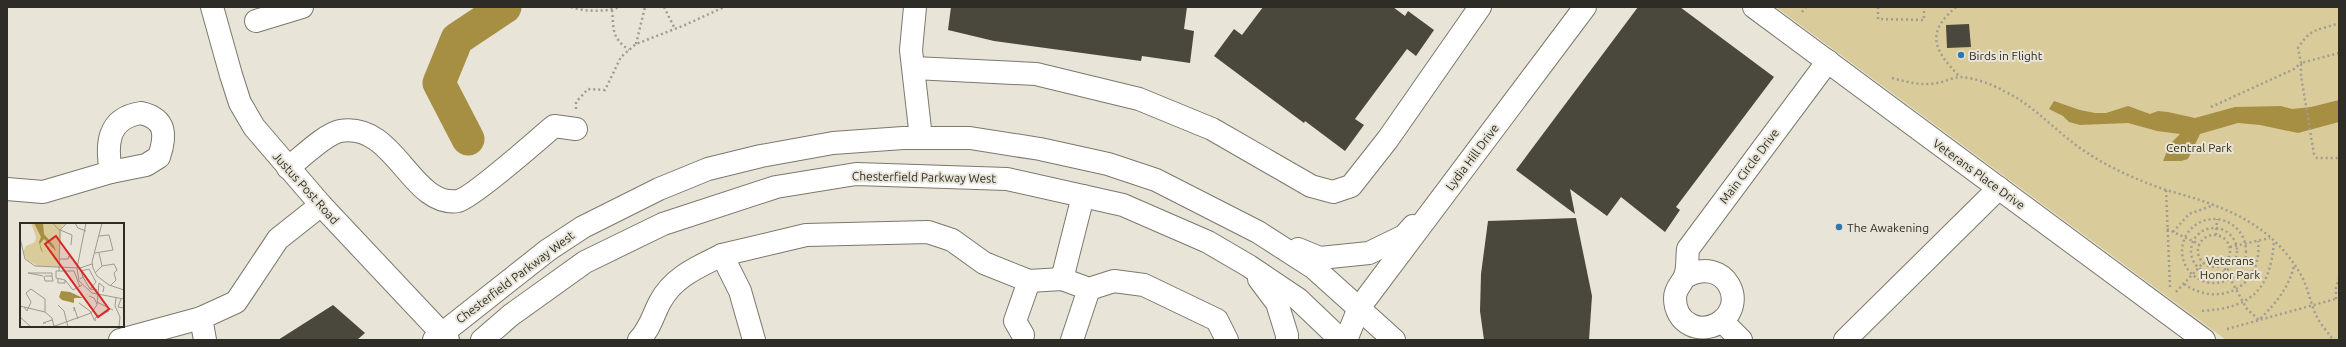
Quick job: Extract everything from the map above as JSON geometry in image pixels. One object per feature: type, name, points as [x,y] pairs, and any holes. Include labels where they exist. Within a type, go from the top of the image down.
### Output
[{"type":"street","name":"Justus Post Road","points":[[212,7],[240,103],[254,127],[288,168],[441,338]]},
{"type":"street","points":[[256,21],[302,7]]},
{"type":"street","points":[[915,7],[911,50],[921,138]]},
{"type":"street","points":[[914,68],[1036,74],[1138,99],[1212,129],[1311,186],[1333,192],[1352,186],[1388,139],[1480,7]]},
{"type":"street","name":"Lydia Hill Drive","points":[[1360,308],[1585,7]]},
{"type":"street","name":"Veterans Place Drive","points":[[1754,7],[2204,340]]},
{"type":"street","name":"Main Circle Drive","points":[[1722,321],[1712,327],[1701,328],[1690,325],[1681,318],[1676,308],[1674,296],[1684,277],[1688,249],[1828,61]]},
{"type":"street","points":[[288,168],[331,135],[340,131],[356,132],[375,137],[416,181],[436,196],[449,201],[459,201],[476,190],[554,126],[576,129]]},
{"type":"street","name":"Chesterfield Parkway West","points":[[441,338],[548,250],[583,227],[660,189],[708,169],[833,143],[921,138],[970,138],[1040,149],[1108,164],[1156,180],[1263,235],[1314,268],[1394,340]]},
{"type":"street","points":[[7,189],[44,192],[111,172]]},
{"type":"street","name":"Chesterfield Parkway West","points":[[482,340],[511,315],[585,262],[663,224],[776,187],[856,174],[1007,179],[1123,206],[1208,242],[1248,266],[1298,300],[1329,336]]},
{"type":"street","points":[[1263,235],[1320,258],[1369,253],[1404,236],[1458,177]]},
{"type":"street","points":[[1845,340],[1999,188]]},
{"type":"street","points":[[1062,279],[1083,196]]},
{"type":"street","points":[[128,339],[201,318],[236,302],[278,239],[321,205]]},
{"type":"street","points":[[639,340],[646,333],[660,301],[679,277],[722,255],[806,235],[928,232],[952,240],[984,263],[1029,281],[1062,279],[1089,289],[1114,282],[1144,285],[1217,320],[1227,340]]},
{"type":"street","points":[[722,255],[740,291],[754,340]]},
{"type":"street","points":[[1248,266],[1277,303],[1287,335],[1287,340]]},
{"type":"street","points":[[1684,277],[1694,271],[1706,270],[1717,273],[1726,280],[1731,290],[1732,301],[1729,312],[1722,321],[1741,340]]},
{"type":"street","points":[[1023,335],[1015,321],[1029,281]]},
{"type":"street","points":[[1072,340],[1089,289]]},
{"type":"street","points":[[1329,336],[1360,308]]},
{"type":"street","points":[[1346,340],[1360,308]]},
{"type":"street","points":[[201,318],[205,340]]},
{"type":"path","points":[[571,7],[587,10],[612,10],[620,7]]},
{"type":"path","points":[[636,44],[645,7]]},
{"type":"path","points":[[664,7],[675,29]]},
{"type":"path","points":[[576,129],[576,102],[588,90],[605,90],[621,57],[636,44],[675,29],[724,7]]},
{"type":"path","points":[[1802,12],[1806,7]]},
{"type":"path","points":[[1878,7],[1878,19],[1924,20],[1924,7]]},
{"type":"path","points":[[1955,7],[1939,27],[1935,43],[1942,58],[1960,77]]},
{"type":"path","points":[[612,10],[613,33],[620,43],[630,50]]},
{"type":"path","points":[[2339,23],[2314,29],[2306,35],[2298,48],[2301,63],[2301,76],[2313,146],[2317,158],[2339,158]]},
{"type":"path","points":[[2211,107],[2294,69],[2301,63],[2339,53]]},
{"type":"path","points":[[1892,78],[1919,84],[1930,84],[1960,77],[1982,82],[2004,90],[2032,106],[2068,138],[2091,155],[2139,181],[2216,205],[2250,221],[2274,240],[2301,275],[2316,315],[2333,340]]},
{"type":"path","points":[[2166,190],[2170,287]]},
{"type":"path","points":[[2173,232],[2189,214],[2216,205]]},
{"type":"path","points":[[2216,235],[2217,219]]},
{"type":"path","points":[[2217,219],[2225,221],[2238,229],[2245,244],[2245,258],[2239,271],[2230,278],[2217,282],[2208,282],[2192,274],[2183,257],[2185,238],[2189,231],[2202,221],[2217,219]]},
{"type":"path","points":[[2217,228],[2229,234],[2236,246],[2235,260],[2226,270],[2214,273],[2198,267],[2192,258],[2193,242],[2203,231],[2217,228]]},
{"type":"path","points":[[2167,229],[2200,244]]},
{"type":"path","points":[[2216,235],[2225,239],[2230,247],[2229,257],[2222,264],[2212,267],[2203,262],[2198,254],[2200,244],[2207,237],[2216,235]]},
{"type":"path","points":[[2230,247],[2271,238]]},
{"type":"path","points":[[2202,311],[2232,307],[2243,302],[2254,294],[2266,279],[2273,261],[2274,240]]},
{"type":"path","points":[[2184,284],[2194,290],[2210,295],[2228,293],[2236,289],[2252,274],[2257,262],[2258,241]]},
{"type":"path","points":[[2176,292],[2203,262]]},
{"type":"path","points":[[2222,264],[2247,309],[2259,320]]},
{"type":"path","points":[[2259,320],[2276,303],[2283,292],[2294,266]]},
{"type":"path","points":[[2227,329],[2338,298],[2336,288],[2339,278]]},
{"type":"green space","name":"Central Park","points":[[1776,7],[2339,7],[2339,340],[2226,340]]},
{"type":"shaded area","points":[[2339,100],[2339,122],[2298,133],[2260,125],[2238,123],[2200,134],[2188,159],[2181,161],[2163,161],[2170,144],[2180,134],[2157,131],[2128,123],[2080,125],[2069,122],[2063,116],[2049,109],[2054,101],[2080,110],[2095,113],[2106,113],[2128,106],[2150,114],[2158,111],[2195,118],[2235,107],[2281,106],[2292,109],[2311,107]]},
{"type":"building","points":[[951,7],[1187,7],[1184,29],[1194,31],[1190,63],[1142,56],[1141,61],[994,41],[948,30]]},
{"type":"building","points":[[1263,7],[1393,7],[1405,16],[1408,11],[1434,30],[1416,56],[1407,49],[1355,119],[1364,125],[1345,151],[1305,121],[1304,123],[1214,56],[1234,29],[1242,35]]},
{"type":"building","points":[[1638,7],[1680,7],[1774,77],[1676,207],[1680,210],[1665,232],[1621,197],[1607,216],[1570,189],[1575,214],[1516,170]]},
{"type":"building","points":[[1969,24],[1971,47],[1947,48],[1946,25]]},
{"type":"building","points":[[1576,218],[1592,296],[1589,340],[1484,340],[1480,311],[1481,274],[1488,221]]},
{"type":"building","points":[[333,305],[365,333],[357,340],[278,340]]},
{"type":"waterway","points":[[468,139],[439,83],[457,39],[505,7]]},
{"type":"place","name":"Birds in Flight","points":[[1961,55]]},
{"type":"place","name":"The Awakening","points":[[1839,227]]},
{"type":"park label","name":"Veterans Honor Park","points":[[2230,267]]}]
